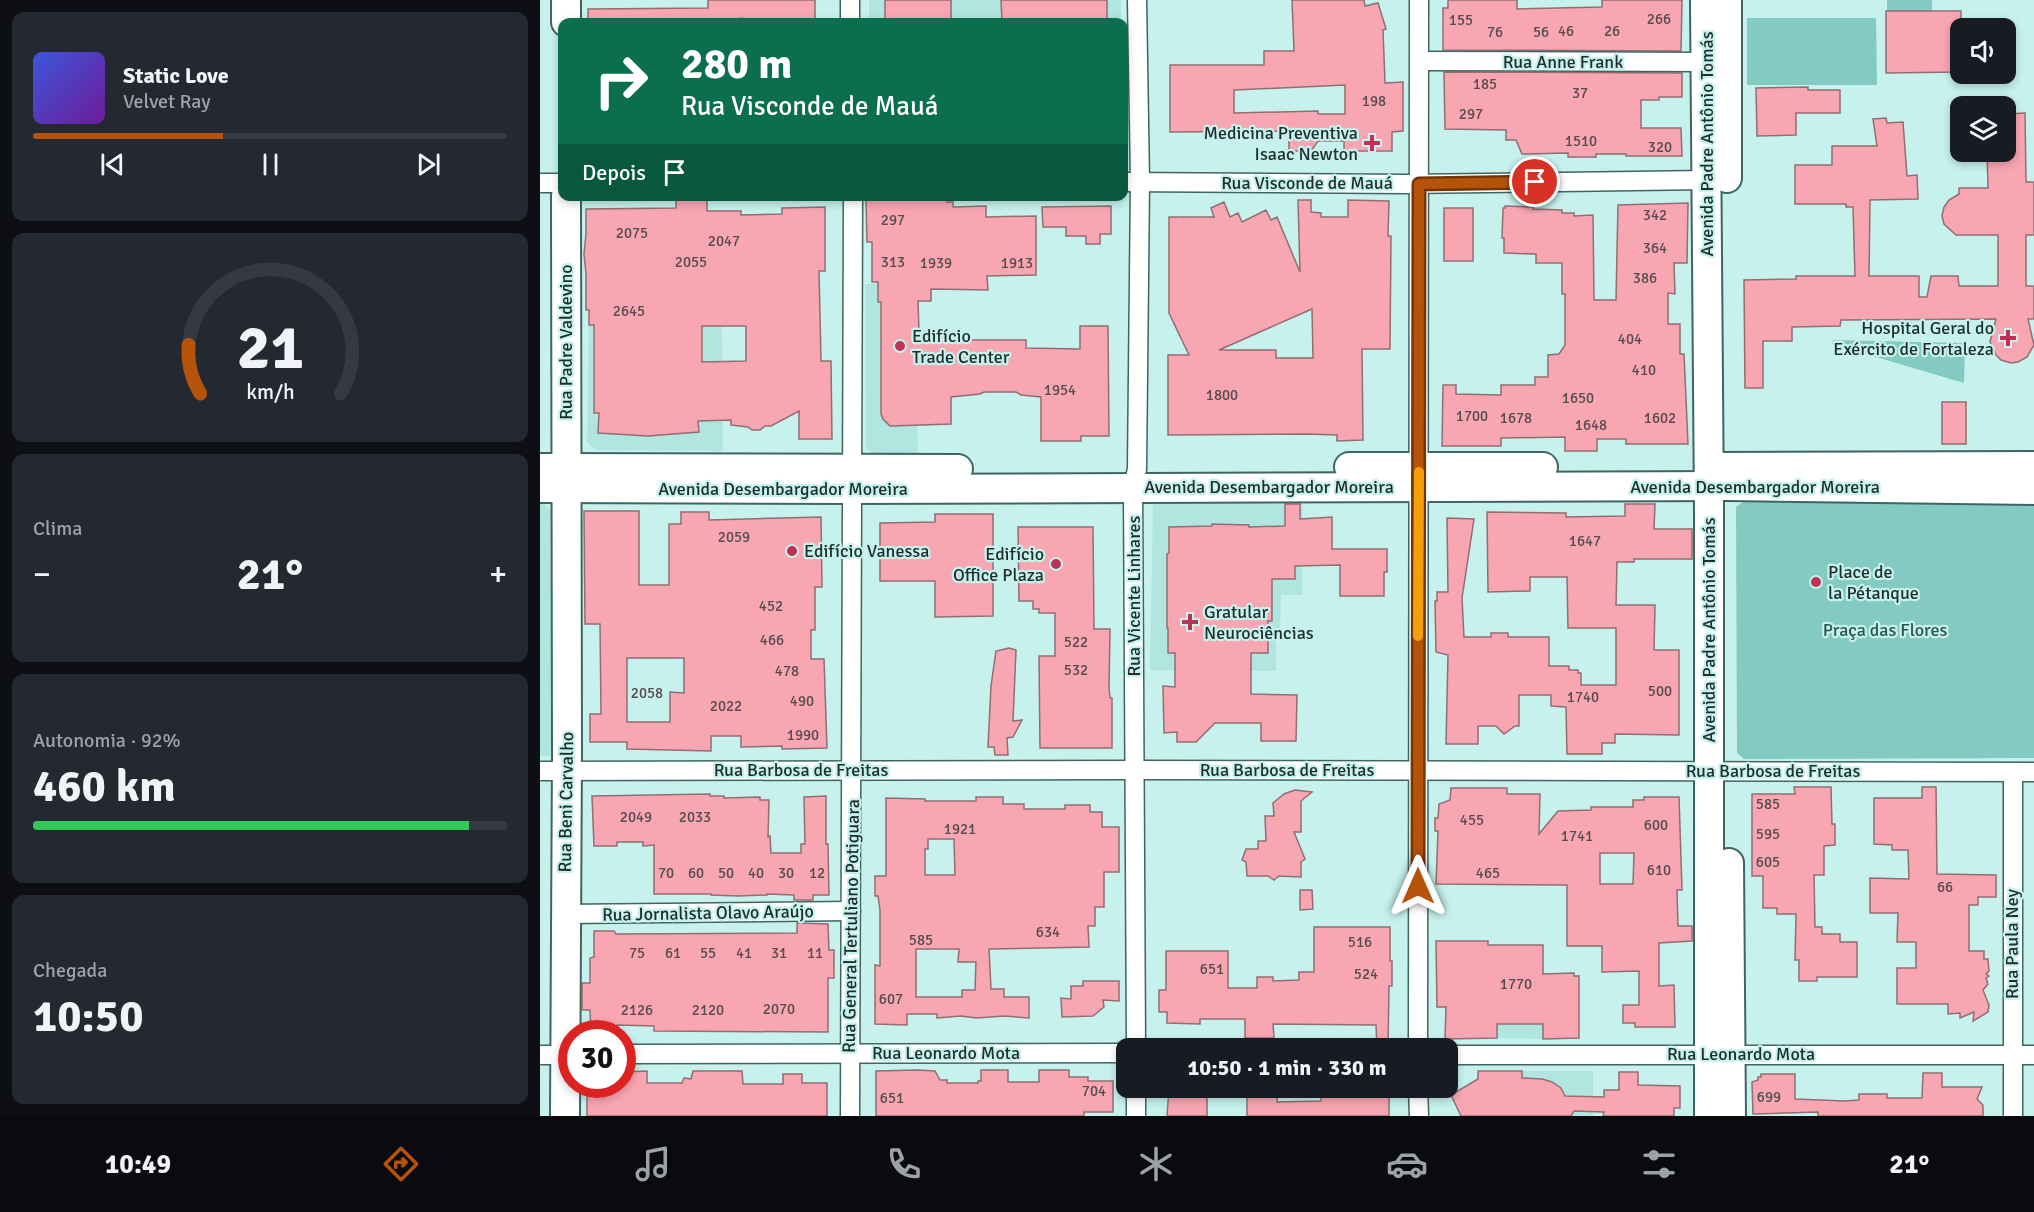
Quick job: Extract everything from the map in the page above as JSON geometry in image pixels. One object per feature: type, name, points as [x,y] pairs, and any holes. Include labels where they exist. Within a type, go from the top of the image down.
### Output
[{"type":"main road","points":[[566,0],[566,18]]},
{"type":"main road","name":"Avenida Padre Antônio Tomás","points":[[1705,0],[1707,180],[1718,476]]},
{"type":"main road","name":"Avenida Padre Antônio Tomás","points":[[1727,0],[1718,476],[1720,1054],[1731,1116]]},
{"type":"main road","name":"Rua Padre Valdevino","points":[[553,478],[566,201]]},
{"type":"main road","name":"Avenida Desembargador Moreira","points":[[553,478],[1718,476],[2034,466]]},
{"type":"main road","name":"Avenida Desembargador Moreira","points":[[1718,476],[2034,490]]},
{"type":"main road","name":"Rua Beni Carvalho","points":[[553,478],[553,771],[565,915],[560,1020]]},
{"type":"main road","name":"Avenida Padre Antônio Tomás","points":[[1709,1116],[1720,1054]]},
{"type":"main road","name":"Rua Beni Carvalho","points":[[563,1098],[565,1116]]},
{"type":"street","points":[[850,0],[850,18]]},
{"type":"street","name":"Rua Vicente Linhares","points":[[1136,1038],[1132,182],[1137,0]]},
{"type":"street","points":[[1418,1038],[1419,0]]},
{"type":"street","name":"Rua Anne Frank","points":[[1420,61],[1706,62]]},
{"type":"street","name":"Rua Visconde de Mauá","points":[[1132,182],[1419,184],[1707,180]]},
{"type":"street","points":[[540,183],[558,183]]},
{"type":"street","name":"Rua General Tertuliano Potiguara","points":[[850,1116],[852,201]]},
{"type":"street","name":"Rua Barbosa de Freitas","points":[[553,771],[2034,772]]},
{"type":"street","name":"Rua Paula Ney","points":[[2013,773],[2013,1116]]},
{"type":"street","name":"Rua Jornalista Olavo Araújo","points":[[565,915],[851,911]]},
{"type":"street","name":"Rua Leonardo Mota","points":[[636,1054],[1116,1053]]},
{"type":"street","name":"Rua Leonardo Mota","points":[[1458,1055],[2034,1055]]},
{"type":"street","points":[[1136,1098],[1136,1116]]},
{"type":"street","points":[[1418,1098],[1419,1116]]},
{"type":"shaded area","points":[[869,0],[1121,0],[1121,18],[869,18]]},
{"type":"shaded area","points":[[865,284],[915,284],[918,456],[876,456],[866,448]]},
{"type":"shaded area","points":[[589,325],[722,326],[723,451],[596,450],[587,442]]},
{"type":"shaded area","points":[[540,503],[543,503],[553,513],[555,751],[550,756],[540,756]]},
{"type":"shaded area","points":[[1153,503],[1303,504],[1302,595],[1281,595],[1280,630],[1276,631],[1276,671],[1150,670]]},
{"type":"shaded area","points":[[1496,945],[1543,945],[1543,1039],[1497,1038]]},
{"type":"shaded area","points":[[1522,1071],[1593,1071],[1593,1116],[1521,1116]]},
{"type":"green space","points":[[1887,0],[1932,0],[1932,11],[1887,11]]},
{"type":"green space","points":[[1747,18],[1876,18],[1877,85],[1747,85]]},
{"type":"green space","points":[[1833,340],[1965,343],[1964,383],[1832,344]]},
{"type":"green space","name":"Praça das Flores","points":[[1746,500],[2034,501],[2034,758],[1744,759],[1737,753],[1736,507]]},
{"type":"building","points":[[708,0],[815,0],[815,18],[588,18],[588,9],[708,8]]},
{"type":"building","points":[[885,0],[951,0],[951,18],[885,18]]},
{"type":"building","points":[[1001,0],[1107,0],[1107,18],[1002,18]]},
{"type":"building","points":[[1292,0],[1364,0],[1365,6],[1378,3],[1386,29],[1383,30],[1385,83],[1403,82],[1403,131],[1392,132],[1392,151],[1344,151],[1344,141],[1318,141],[1311,151],[1289,151],[1289,131],[1170,132],[1170,65],[1264,65],[1264,51],[1294,51]],"holes":[[[1345,85],[1345,114],[1318,114],[1318,111],[1234,113],[1234,90]]]},
{"type":"building","points":[[1448,0],[1517,0],[1517,9],[1602,7],[1602,0],[1682,0],[1681,51],[1443,50],[1443,8],[1448,8]]},
{"type":"building","points":[[1886,11],[1961,11],[1961,18],[1950,18],[1950,72],[1886,73]]},
{"type":"building","points":[[1444,72],[1682,73],[1682,97],[1641,100],[1641,128],[1681,128],[1682,156],[1596,154],[1596,157],[1568,157],[1568,153],[1522,154],[1516,140],[1506,140],[1506,130],[1445,129]]},
{"type":"building","points":[[1808,87],[1808,90],[1840,90],[1840,113],[1796,113],[1796,135],[1757,136],[1756,88]]},
{"type":"building","points":[[2016,113],[2025,113],[2026,182],[2034,182],[2034,235],[2026,235],[2026,286],[2034,286],[2034,319],[2028,319],[2034,345],[2027,357],[2011,363],[2001,360],[1996,355],[1990,342],[1996,319],[1841,320],[1840,326],[1792,327],[1792,341],[1763,341],[1763,388],[1745,388],[1744,280],[1796,279],[1796,276],[1855,276],[1853,207],[1846,207],[1846,204],[1795,204],[1795,165],[1832,165],[1832,146],[1877,146],[1873,119],[1886,118],[1887,123],[1903,122],[1907,176],[1917,175],[1918,199],[1870,200],[1869,276],[1919,276],[1919,297],[1927,297],[1931,276],[1958,276],[1959,286],[1998,286],[1998,235],[1956,235],[1944,224],[1942,216],[1949,200],[1959,194],[1959,188],[1988,188],[1987,162],[2016,162]]},
{"type":"building","points":[[1298,200],[1311,200],[1311,212],[1321,213],[1321,217],[1348,217],[1348,200],[1389,201],[1390,349],[1362,349],[1363,440],[1337,441],[1337,435],[1308,434],[1168,435],[1168,355],[1189,355],[1169,313],[1169,217],[1214,217],[1211,208],[1224,202],[1230,217],[1238,213],[1242,222],[1266,210],[1271,220],[1277,217],[1300,272]],"holes":[[[1312,309],[1313,358],[1276,358],[1276,350],[1219,350]]]},
{"type":"building","points":[[676,201],[707,201],[707,211],[741,211],[741,215],[782,214],[782,208],[825,207],[825,271],[819,271],[821,361],[831,361],[832,439],[799,439],[799,411],[760,430],[731,425],[731,420],[698,421],[699,432],[648,436],[598,433],[599,413],[594,413],[594,325],[589,325],[589,310],[586,310],[584,254],[586,209],[676,208]],"holes":[[[702,326],[746,326],[746,361],[702,362]]]},
{"type":"building","points":[[866,201],[947,201],[953,202],[953,207],[986,206],[986,217],[1036,216],[1036,275],[987,276],[988,290],[931,289],[931,301],[918,301],[919,332],[951,334],[951,340],[1026,340],[1026,348],[1080,349],[1080,326],[1108,326],[1109,436],[1081,436],[1081,441],[1041,441],[1041,397],[1021,395],[1016,392],[984,392],[951,397],[951,424],[890,426],[881,414],[881,302],[878,302],[878,282],[872,282],[872,242],[867,242]]},
{"type":"building","points":[[1688,203],[1687,263],[1674,263],[1675,294],[1668,293],[1668,324],[1680,324],[1680,354],[1684,354],[1688,444],[1626,444],[1626,439],[1597,439],[1597,451],[1565,451],[1565,437],[1501,438],[1501,446],[1442,446],[1443,385],[1456,385],[1456,394],[1501,395],[1501,385],[1535,385],[1535,377],[1548,377],[1548,355],[1559,354],[1565,345],[1565,294],[1562,294],[1562,263],[1536,263],[1536,254],[1504,253],[1504,238],[1502,238],[1503,208],[1505,206],[1562,210],[1562,213],[1574,213],[1574,216],[1593,215],[1594,300],[1616,300],[1618,205]]},
{"type":"building","points":[[1111,206],[1111,234],[1100,234],[1100,244],[1086,244],[1086,236],[1066,236],[1066,227],[1043,227],[1042,207]]},
{"type":"building","points":[[1444,208],[1473,208],[1473,261],[1444,261]]},
{"type":"building","points":[[1942,402],[1966,402],[1966,444],[1942,444]]},
{"type":"building","points":[[1285,504],[1300,504],[1300,519],[1332,517],[1332,549],[1387,549],[1384,596],[1340,596],[1340,565],[1295,566],[1295,579],[1272,579],[1272,621],[1268,621],[1268,653],[1251,653],[1251,694],[1297,695],[1296,741],[1261,741],[1261,723],[1215,723],[1196,742],[1177,742],[1177,732],[1164,733],[1163,686],[1175,687],[1175,653],[1168,653],[1167,628],[1169,527],[1212,526],[1212,524],[1249,525],[1249,527],[1285,526]]},
{"type":"building","points":[[1625,504],[1655,504],[1654,529],[1692,529],[1692,559],[1634,559],[1634,562],[1617,562],[1616,605],[1655,605],[1654,650],[1679,650],[1679,735],[1615,734],[1615,743],[1602,743],[1602,754],[1567,754],[1566,707],[1551,706],[1551,695],[1519,695],[1519,726],[1515,726],[1504,734],[1496,726],[1478,726],[1478,744],[1446,744],[1448,655],[1436,652],[1435,601],[1437,601],[1437,592],[1448,592],[1447,518],[1474,519],[1462,598],[1464,637],[1491,637],[1491,633],[1508,633],[1508,637],[1549,637],[1549,666],[1569,666],[1569,670],[1578,670],[1578,673],[1581,673],[1581,685],[1616,685],[1616,628],[1568,628],[1567,577],[1530,577],[1530,591],[1488,592],[1487,512],[1566,513],[1566,517],[1625,516]]},
{"type":"building","points":[[584,511],[639,511],[639,585],[669,585],[669,524],[681,524],[681,512],[709,512],[709,520],[821,517],[822,587],[815,587],[815,630],[811,630],[811,659],[824,659],[827,748],[741,747],[741,736],[711,736],[711,751],[627,749],[627,742],[590,742],[590,714],[601,714],[600,624],[585,624]],"holes":[[[627,658],[684,658],[684,693],[670,692],[670,722],[627,722]]]},
{"type":"building","points":[[935,514],[993,514],[993,616],[935,617],[935,581],[880,581],[880,523],[935,522]]},
{"type":"building","points":[[1018,527],[1093,527],[1094,629],[1110,629],[1109,688],[1110,698],[1112,698],[1112,748],[1040,748],[1039,656],[1055,656],[1055,613],[1039,613],[1039,609],[1033,609],[1033,601],[1019,601]]},
{"type":"building","points":[[1009,648],[1016,650],[1013,721],[1022,720],[1013,737],[1007,738],[1008,755],[995,755],[994,747],[988,747],[991,686],[996,651]]},
{"type":"building","points":[[1794,787],[1831,787],[1835,845],[1824,846],[1824,875],[1814,875],[1815,927],[1822,927],[1822,934],[1840,934],[1840,942],[1857,942],[1857,977],[1817,977],[1817,981],[1799,981],[1799,960],[1795,960],[1796,914],[1777,914],[1777,908],[1763,908],[1763,876],[1752,876],[1752,794],[1795,794]]},
{"type":"building","points":[[1922,787],[1936,787],[1937,874],[1996,875],[1996,897],[1978,897],[1978,905],[1969,905],[1969,951],[1984,951],[1984,959],[1988,959],[1989,971],[1986,974],[1989,976],[1986,978],[1988,984],[1983,990],[1989,1005],[1988,1012],[1973,1021],[1974,1012],[1960,1018],[1960,1013],[1948,1014],[1948,1004],[1897,1004],[1897,968],[1916,968],[1916,942],[1897,942],[1898,913],[1870,913],[1870,878],[1909,879],[1908,850],[1892,850],[1892,845],[1874,844],[1874,798],[1922,798]]},
{"type":"building","points":[[1451,788],[1507,788],[1507,794],[1540,794],[1539,834],[1558,811],[1591,810],[1591,807],[1633,807],[1633,800],[1644,800],[1644,797],[1679,797],[1682,890],[1677,890],[1678,926],[1692,926],[1692,941],[1659,943],[1659,986],[1674,985],[1675,1027],[1635,1027],[1635,1023],[1623,1023],[1623,1005],[1639,1005],[1639,971],[1602,972],[1602,946],[1567,946],[1567,885],[1436,884],[1438,831],[1435,831],[1435,818],[1438,818],[1439,804],[1450,800]],"holes":[[[1600,853],[1634,853],[1633,884],[1600,884]]]},
{"type":"building","points":[[1295,790],[1312,792],[1301,801],[1301,832],[1294,832],[1305,859],[1301,862],[1301,877],[1279,876],[1274,880],[1268,876],[1247,876],[1246,862],[1242,860],[1246,849],[1258,849],[1258,841],[1266,841],[1265,816],[1274,816],[1273,803],[1284,794]]},
{"type":"building","points":[[710,794],[710,796],[724,796],[724,798],[760,797],[760,800],[769,800],[768,837],[770,836],[771,853],[801,853],[801,844],[805,844],[804,797],[826,796],[829,895],[813,895],[813,900],[794,900],[794,895],[654,894],[654,845],[643,846],[643,842],[617,842],[617,846],[594,846],[592,796]]},
{"type":"building","points":[[976,797],[1003,797],[1003,804],[1024,804],[1024,809],[1065,809],[1065,805],[1090,805],[1090,812],[1102,812],[1102,827],[1119,827],[1119,872],[1104,872],[1104,907],[1095,907],[1095,926],[1088,926],[1089,947],[989,949],[991,989],[1004,989],[1004,997],[1029,997],[1029,1018],[961,1016],[937,1018],[937,1014],[907,1014],[907,1025],[875,1024],[875,965],[880,966],[880,910],[878,896],[875,896],[875,876],[886,876],[886,798],[976,801]],"holes":[[[928,839],[954,839],[955,875],[925,875],[925,849],[928,849]],[[916,949],[959,949],[958,962],[976,962],[975,990],[962,990],[962,997],[916,997]]]},
{"type":"building","points":[[1300,890],[1312,890],[1313,909],[1300,910]]},
{"type":"building","points":[[797,923],[828,924],[829,950],[834,950],[834,978],[828,978],[828,1032],[654,1031],[654,1026],[636,1026],[636,1020],[590,1020],[590,1010],[582,1010],[582,983],[590,983],[590,958],[594,957],[594,931],[614,931],[616,934],[797,933]]},
{"type":"building","points":[[1314,927],[1390,927],[1392,986],[1389,986],[1388,1038],[1377,1038],[1376,1025],[1273,1024],[1274,1038],[1245,1038],[1245,1019],[1200,1019],[1200,1024],[1167,1023],[1167,1012],[1159,1012],[1159,990],[1166,990],[1166,951],[1228,951],[1228,988],[1257,988],[1257,977],[1273,977],[1273,981],[1299,980],[1299,972],[1314,972]]},
{"type":"building","points":[[1436,941],[1488,941],[1488,945],[1543,945],[1543,974],[1574,973],[1574,976],[1579,976],[1579,1038],[1543,1039],[1543,1024],[1497,1024],[1497,1038],[1445,1038],[1446,1007],[1437,1007]]},
{"type":"building","points":[[1083,981],[1119,981],[1119,1001],[1103,1000],[1104,1007],[1093,1016],[1062,1017],[1061,998],[1071,999],[1071,986],[1083,986]]},
{"type":"building","points":[[981,1070],[1008,1070],[1008,1082],[1039,1082],[1039,1070],[1069,1070],[1069,1077],[1088,1077],[1088,1081],[1113,1081],[1113,1112],[1084,1112],[1084,1116],[876,1116],[876,1071],[935,1071],[940,1080],[947,1080],[947,1083],[978,1083],[981,1081]]},
{"type":"building","points":[[636,1071],[647,1071],[647,1083],[682,1083],[684,1078],[691,1079],[693,1071],[742,1071],[743,1084],[783,1084],[783,1074],[802,1074],[802,1083],[827,1083],[827,1116],[587,1116],[587,1098],[636,1098]]},
{"type":"building","points":[[1478,1071],[1522,1071],[1522,1078],[1552,1082],[1561,1088],[1565,1096],[1604,1097],[1604,1090],[1619,1090],[1619,1072],[1638,1072],[1638,1085],[1680,1086],[1680,1108],[1674,1108],[1674,1116],[1603,1116],[1604,1112],[1574,1111],[1571,1116],[1461,1116],[1452,1098],[1458,1098],[1458,1091],[1478,1079]]},
{"type":"building","points":[[1923,1073],[1942,1073],[1942,1087],[1982,1087],[1977,1099],[1983,1105],[1983,1116],[1818,1116],[1818,1112],[1753,1114],[1752,1082],[1758,1080],[1761,1074],[1795,1074],[1795,1099],[1845,1101],[1859,1100],[1859,1094],[1887,1094],[1887,1098],[1922,1098]]},
{"type":"building","points":[[1168,1098],[1207,1098],[1207,1116],[1167,1116]]},
{"type":"building","points":[[1247,1098],[1277,1098],[1277,1102],[1321,1101],[1321,1098],[1389,1098],[1389,1116],[1247,1116]]},
{"type":"slow traffic","points":[[1418,636],[1419,472]]},
{"type":"place","name":"Medicina Preventiva Isaac Newton","points":[[1372,143]]},
{"type":"place","name":"Hospital Geral do Exército de Fortaleza","points":[[2008,338]]},
{"type":"place","name":"Edifício Trade Center","points":[[900,346]]},
{"type":"place","name":"Edifício Vanessa","points":[[792,551]]},
{"type":"place","name":"Edifício Office Plaza","points":[[1056,564]]},
{"type":"place","name":"Place de la Pétanque","points":[[1816,582]]},
{"type":"place","name":"Gratular Neurociências","points":[[1190,622]]},
{"type":"route","points":[[1418,886],[1419,184],[1535,182]]}]
